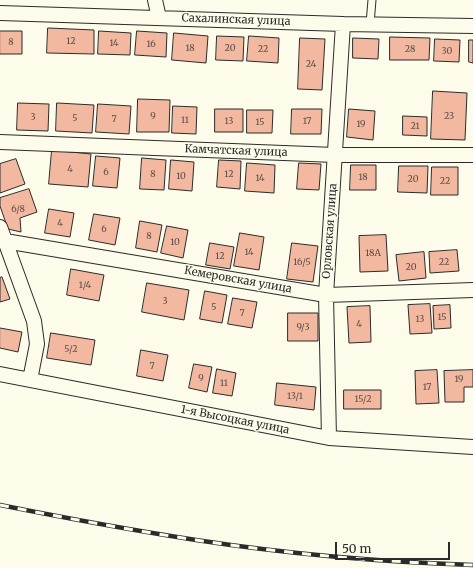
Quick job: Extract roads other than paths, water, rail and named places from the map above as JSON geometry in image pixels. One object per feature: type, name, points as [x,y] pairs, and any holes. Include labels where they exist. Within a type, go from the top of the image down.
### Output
[{"type":"street","points":[[155,0],[158,18]]},
{"type":"street","name":"Сахалинская улица","points":[[0,13],[343,24],[473,26]]},
{"type":"street","name":"Орловская улица","points":[[329,438],[326,295],[343,24]]},
{"type":"street","name":"Камчатская улица","points":[[0,142],[335,155],[473,155]]},
{"type":"street","points":[[0,227],[34,321],[37,344],[30,380]]},
{"type":"street","name":"Кемеровская улица","points":[[5,241],[326,295],[473,290]]},
{"type":"street","name":"1-я Высоцкая улица","points":[[0,374],[329,438],[473,447]]},
{"type":"lane","points":[[370,24],[372,0]]},
{"type":"railway","points":[[0,505],[147,532],[265,549],[404,562],[473,565]]}]
